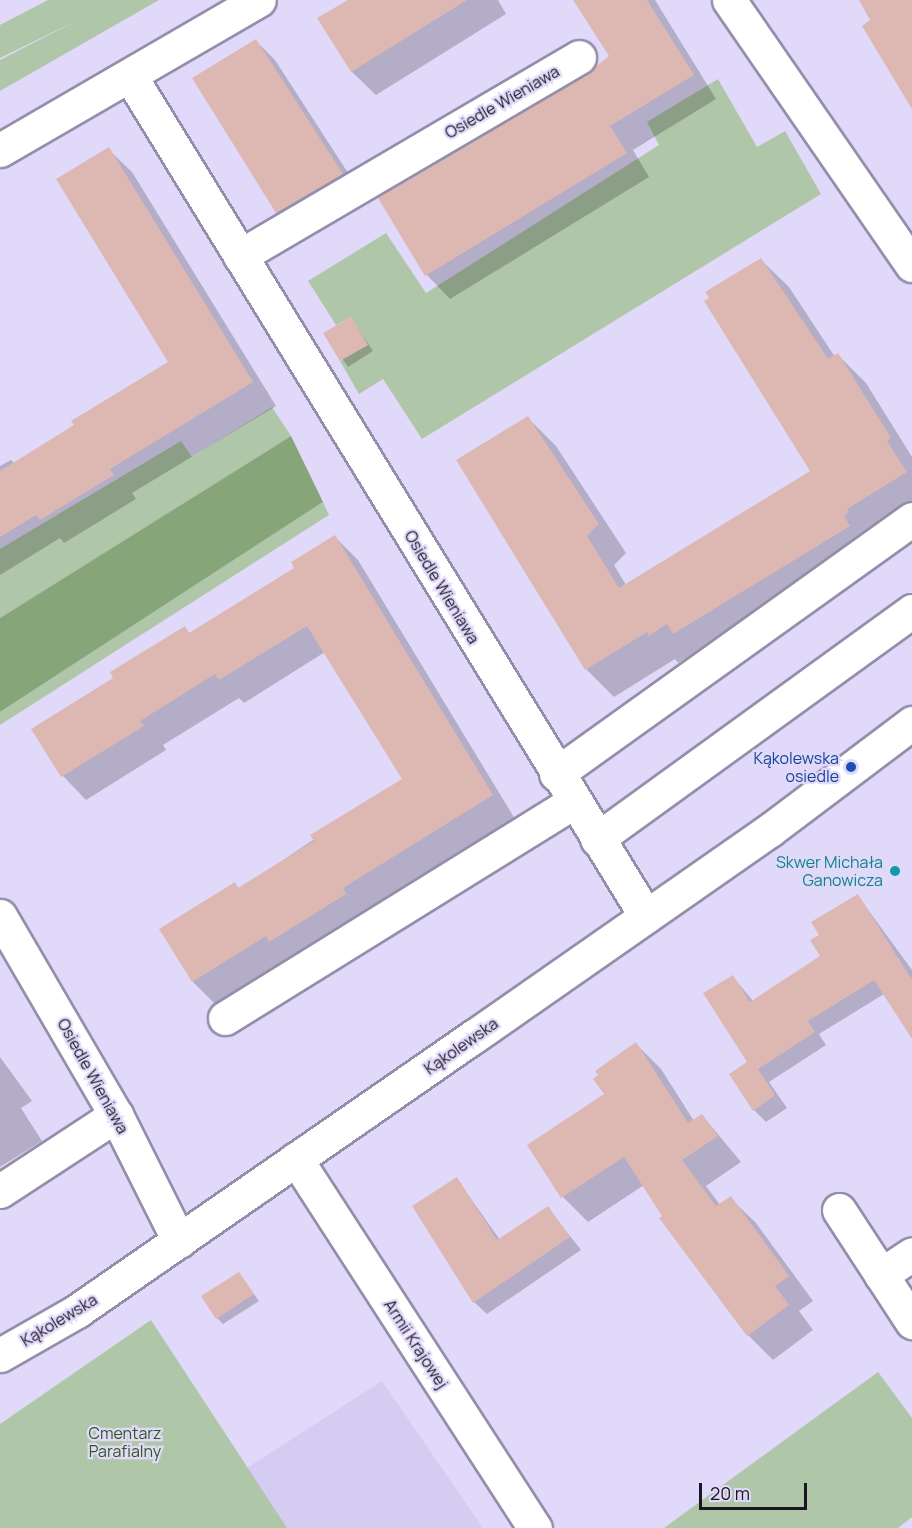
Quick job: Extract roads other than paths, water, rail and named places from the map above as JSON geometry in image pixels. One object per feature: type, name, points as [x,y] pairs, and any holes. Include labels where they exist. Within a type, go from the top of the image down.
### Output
[{"type":"street","points":[[0,150],[259,0]]},
{"type":"street","points":[[729,0],[912,265]]},
{"type":"street","name":"Osiedle Wieniawa","points":[[240,256],[579,57]]},
{"type":"street","name":"Osiedle Wieniawa","points":[[130,76],[573,802],[646,916]]},
{"type":"street","points":[[556,774],[912,519]]},
{"type":"street","points":[[597,839],[912,611]]},
{"type":"street","name":"Kąkolewska","points":[[0,1355],[77,1311],[179,1241],[770,830],[912,723]]},
{"type":"street","points":[[225,1018],[573,802]]},
{"type":"street","name":"Osiedle Wieniawa","points":[[0,916],[116,1115],[179,1241]]},
{"type":"street","points":[[0,1191],[116,1115]]},
{"type":"street","name":"Armii Krajowej","points":[[296,1159],[535,1528]]},
{"type":"street","points":[[839,1210],[912,1322]]},
{"type":"street","points":[[881,1275],[912,1254]]},
{"type":"place","name":"Kąkolewska osiedle","points":[[851,767]]},
{"type":"place","name":"Skwer Michała Ganowicza","points":[[895,871]]},
{"type":"park label","name":"Cmentarz Parafialny","points":[[125,1442]]}]
